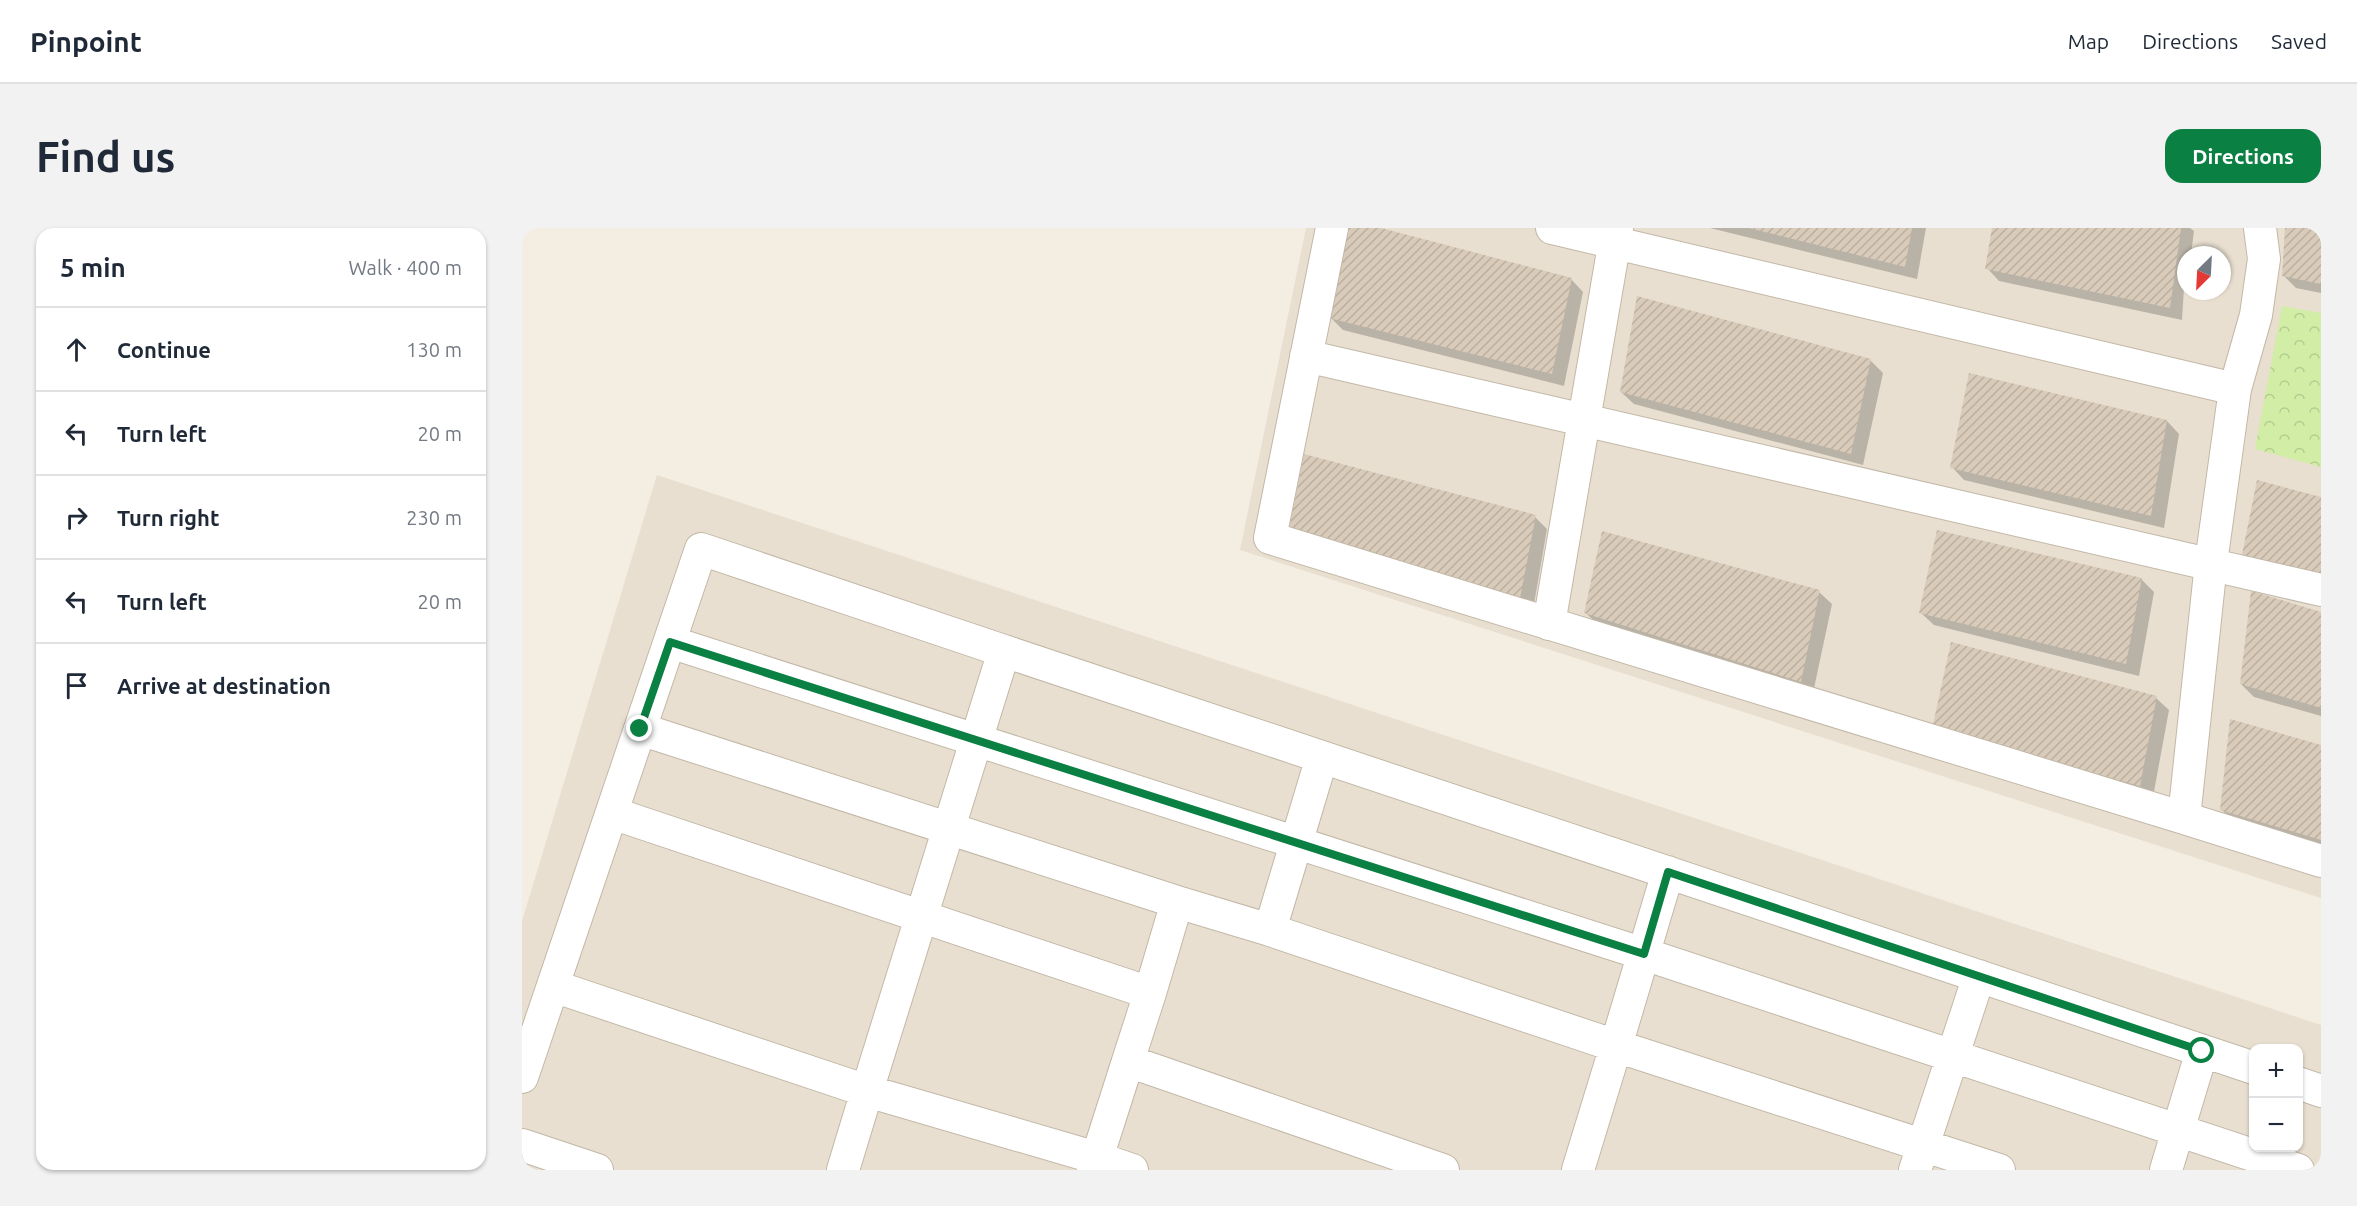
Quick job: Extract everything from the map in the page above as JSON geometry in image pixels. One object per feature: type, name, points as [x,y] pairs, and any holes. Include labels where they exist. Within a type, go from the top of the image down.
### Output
[{"type":"lane","points":[[1332,228],[1270,538],[2321,861]]},
{"type":"lane","points":[[1552,228],[2235,389]]},
{"type":"lane","points":[[1549,624],[1617,228]]},
{"type":"lane","points":[[2184,818],[2211,563],[2235,389],[2256,315],[2265,259],[2260,228]]},
{"type":"lane","points":[[1306,356],[2321,590]]},
{"type":"lane","points":[[522,1077],[702,549],[2249,1067]]},
{"type":"lane","points":[[670,642],[1644,954],[2298,1170]]},
{"type":"lane","points":[[843,1170],[1004,651]]},
{"type":"lane","points":[[640,729],[1270,930],[1616,1046],[1999,1170]]},
{"type":"lane","points":[[1270,930],[1322,757]]},
{"type":"lane","points":[[612,813],[1150,993]]},
{"type":"lane","points":[[1578,1170],[1668,872]]},
{"type":"lane","points":[[1095,1164],[1177,902]]},
{"type":"lane","points":[[1915,1170],[1979,976]]},
{"type":"lane","points":[[553,986],[1095,1164],[1132,1170]]},
{"type":"lane","points":[[2166,1170],[2202,1051]]},
{"type":"lane","points":[[1128,1061],[1443,1170]]},
{"type":"lane","points":[[2303,1085],[2321,1091]]},
{"type":"lane","points":[[522,1145],[597,1170]]},
{"type":"shaded area","points":[[1306,228],[2321,228],[2321,898],[1240,550]]},
{"type":"shaded area","points":[[657,475],[2321,1025],[2321,1170],[522,1170],[522,921]]},
{"type":"green space","points":[[2282,306],[2321,313],[2321,467],[2255,449]]},
{"type":"building","points":[[1348,228],[1381,228],[1572,278],[1552,374],[1329,318]]},
{"type":"building","points":[[1749,228],[1912,228],[1905,267]]},
{"type":"building","points":[[1992,228],[2181,228],[2170,308],[1985,269]]},
{"type":"building","points":[[2285,228],[2321,228],[2321,284],[2282,276]]},
{"type":"building","points":[[1637,296],[1871,359],[1851,454],[1620,392]]},
{"type":"building","points":[[1969,373],[2167,420],[2151,516],[1950,468]]},
{"type":"building","points":[[1304,454],[1536,515],[1520,598],[1289,529]]},
{"type":"building","points":[[2257,480],[2321,497],[2321,580],[2241,560]]},
{"type":"building","points":[[1937,530],[2142,578],[2126,664],[1919,613]]},
{"type":"building","points":[[1602,531],[1820,590],[1801,682],[1584,613]]},
{"type":"building","points":[[2251,591],[2321,612],[2321,708],[2240,684]]},
{"type":"building","points":[[1951,642],[2157,696],[2140,786],[1932,729]]},
{"type":"building","points":[[2230,719],[2321,745],[2321,840],[2220,810]]},
{"type":"route","points":[[640,729],[670,642],[1644,954],[1668,872],[2202,1051]]}]
